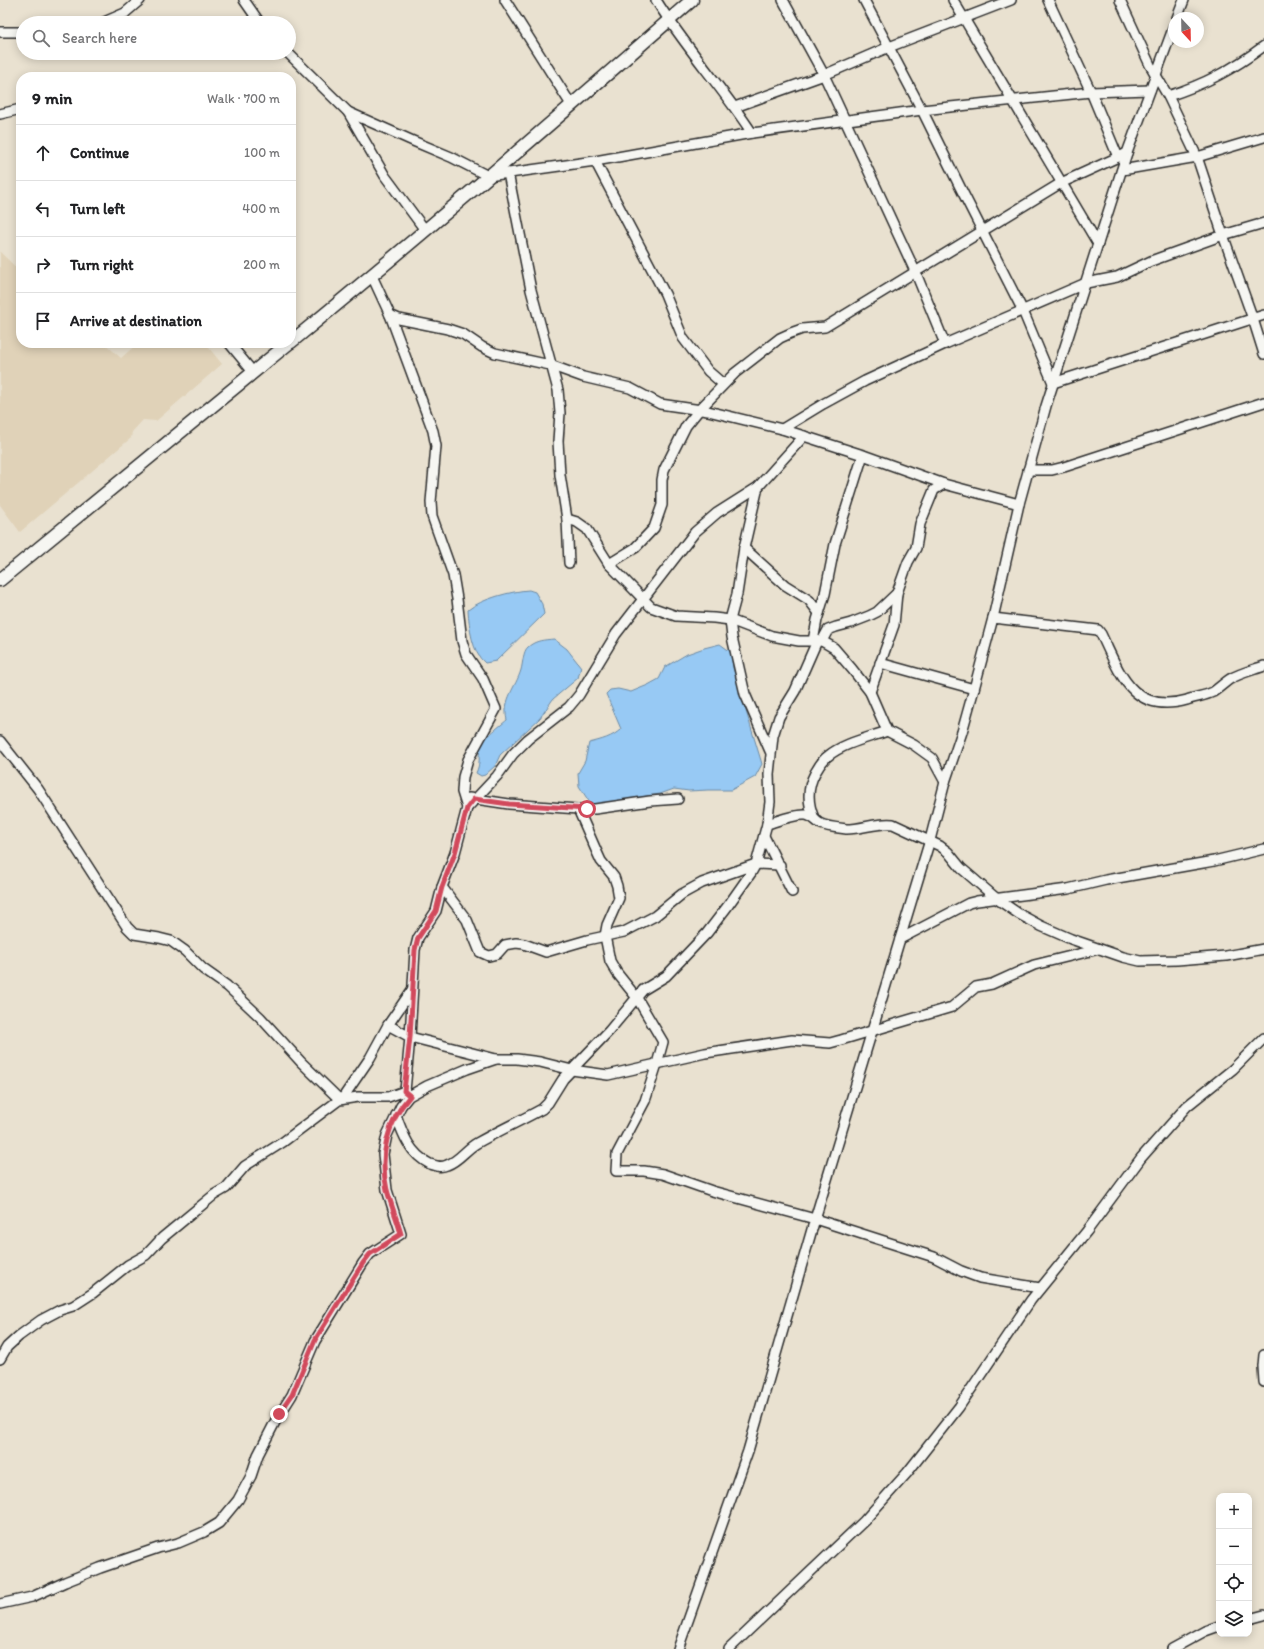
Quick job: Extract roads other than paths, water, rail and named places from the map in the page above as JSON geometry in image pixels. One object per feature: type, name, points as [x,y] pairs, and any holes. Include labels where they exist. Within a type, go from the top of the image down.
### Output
[{"type":"main road","points":[[296,337],[372,276],[572,106],[692,0]]},
{"type":"main road","points":[[0,580],[283,348]]},
{"type":"street","points":[[118,16],[125,13],[140,0]]},
{"type":"street","points":[[244,0],[255,16]]},
{"type":"street","points":[[505,0],[572,106]]},
{"type":"street","points":[[656,0],[669,21],[735,107],[752,133]]},
{"type":"street","points":[[783,0],[824,75],[846,121],[915,271],[945,344]]},
{"type":"street","points":[[864,0],[983,230],[1023,311],[1054,383]]},
{"type":"street","points":[[953,0],[1098,244]]},
{"type":"street","points":[[735,107],[824,75],[889,47],[1011,0]]},
{"type":"street","points":[[1048,0],[1091,92],[1118,157]]},
{"type":"street","points":[[1120,0],[1155,75],[1168,96],[1197,157],[1264,354]]},
{"type":"street","points":[[1179,12],[1184,0]]},
{"type":"street","points":[[0,32],[16,32]]},
{"type":"street","points":[[678,1649],[748,1451],[815,1219],[930,840],[945,782],[962,732],[974,689],[993,618],[1019,504],[1054,383],[1127,153],[1168,41]]},
{"type":"street","points":[[1168,96],[1217,77],[1264,46]]},
{"type":"street","points":[[295,60],[348,112],[385,176],[425,230]]},
{"type":"street","points":[[348,112],[451,157],[488,176],[595,161],[752,133],[922,110],[1091,92],[1150,90]]},
{"type":"street","points":[[0,114],[16,109]]},
{"type":"street","points":[[1122,170],[1197,157],[1264,137]]},
{"type":"street","points":[[609,564],[635,548],[654,528],[662,505],[662,480],[664,470],[686,426],[698,410],[735,373],[780,338],[802,329],[824,327],[1061,183],[1127,153]]},
{"type":"street","points":[[595,161],[665,294],[683,338],[704,366],[723,384]]},
{"type":"street","points":[[508,173],[532,290],[550,365],[558,390],[560,413],[558,441],[560,475],[566,519],[569,563]]},
{"type":"street","points":[[782,429],[865,381],[945,344],[1086,284],[1117,277],[1151,261],[1223,235],[1264,223]]},
{"type":"street","points":[[372,276],[390,315],[433,431],[436,446],[431,502],[432,516],[453,574],[462,641],[466,654],[483,679],[496,709],[468,760],[463,777],[462,792],[467,808]]},
{"type":"street","points":[[390,315],[399,319],[448,329],[463,334],[482,347],[495,353],[550,365],[583,377],[630,388],[660,404],[698,410],[782,429],[863,455],[944,484],[1019,504]]},
{"type":"street","points":[[1054,383],[1264,315]]},
{"type":"street","points":[[233,348],[253,372]]},
{"type":"street","points":[[1028,470],[1052,470],[1064,467],[1264,402]]},
{"type":"street","points":[[0,1604],[32,1597],[100,1568],[158,1548],[178,1543],[204,1532],[219,1523],[238,1500],[251,1476],[258,1455],[274,1422],[292,1395],[315,1340],[370,1254],[401,1234],[387,1190],[383,1154],[387,1135],[407,1093],[415,950],[418,938],[436,911],[442,887],[455,853],[467,808],[496,776],[512,754],[569,706],[578,695],[616,634],[695,532],[717,513],[758,487],[804,436]]},
{"type":"street","points":[[396,1115],[401,1130],[410,1147],[417,1155],[434,1166],[441,1167],[456,1160],[474,1145],[542,1109],[548,1103],[563,1079],[609,1031],[643,990],[666,976],[707,933],[727,907],[756,864],[764,836],[770,802],[768,784],[770,752],[773,736],[779,717],[798,685],[817,641],[819,613],[826,594],[835,544],[863,455]]},
{"type":"street","points":[[870,692],[894,625],[897,593],[908,562],[916,548],[920,524],[926,507],[934,490],[944,484]]},
{"type":"street","points":[[758,487],[744,548],[737,594],[730,620],[732,637],[745,694],[770,752]]},
{"type":"street","points":[[566,519],[578,522],[587,529],[609,564],[651,607],[676,616],[730,620],[772,636],[799,641],[817,641],[840,655],[870,692],[887,731],[914,745],[932,758],[945,782]]},
{"type":"street","points":[[744,548],[789,588],[810,600],[819,613]]},
{"type":"street","points":[[817,641],[832,628],[851,623],[878,612],[897,593]]},
{"type":"street","points":[[993,618],[1098,630],[1120,674],[1127,684],[1149,702],[1176,703],[1210,693],[1231,678],[1264,666]]},
{"type":"street","points":[[880,663],[974,689]]},
{"type":"street","points":[[814,818],[811,810],[809,790],[812,780],[827,756],[841,748],[887,731]]},
{"type":"street","points":[[0,741],[38,789],[127,927],[134,934],[171,941],[203,969],[227,986],[260,1017],[328,1089],[342,1099],[388,1096],[407,1093],[496,1059]]},
{"type":"street","points":[[464,798],[509,804],[578,809],[595,809],[650,801],[678,799]]},
{"type":"street","points":[[578,809],[601,861],[614,877],[618,886],[619,898],[607,925],[605,936],[608,954],[613,966],[637,998],[663,1042],[644,1100],[617,1154],[616,1171],[644,1171],[662,1174],[712,1191],[815,1219],[934,1257],[961,1271],[980,1278],[1040,1288]]},
{"type":"street","points":[[766,824],[806,815],[814,818],[820,823],[846,829],[886,823],[893,824],[930,840],[948,852],[961,868],[997,899],[1019,914],[1041,926],[1123,957],[1140,961],[1226,956],[1264,949]]},
{"type":"street","points":[[764,836],[780,865],[792,892]]},
{"type":"street","points":[[900,939],[969,904],[1068,889],[1106,880],[1214,861],[1264,849]]},
{"type":"street","points":[[442,887],[459,907],[467,920],[480,952],[486,956],[494,956],[505,945],[516,942],[546,952],[624,932],[655,916],[682,894],[702,883],[756,864],[780,865]]},
{"type":"street","points":[[388,1025],[410,1037],[496,1059],[517,1059],[540,1062],[572,1070],[608,1075],[705,1053],[792,1040],[830,1043],[952,1008],[976,987],[992,984],[1034,965],[1099,949]]},
{"type":"street","points":[[0,1359],[7,1347],[19,1336],[41,1320],[60,1310],[73,1306],[93,1293],[128,1265],[146,1255],[162,1238],[214,1195],[226,1188],[245,1166],[261,1154],[283,1142],[328,1107],[342,1099],[370,1058],[388,1025],[412,990]]},
{"type":"street","points":[[729,1649],[864,1521],[907,1472],[959,1408],[1014,1324],[1040,1288],[1087,1232],[1141,1158],[1187,1106],[1233,1070],[1264,1038]]},
{"type":"street","points":[[1264,1355],[1264,1382]]},
{"type":"street","points":[[1252,1618],[1264,1615]]},
{"type":"street","points":[[1172,1649],[1205,1631],[1216,1627]]},
{"type":"water","points":[[529,590],[535,592],[542,604],[544,614],[496,661],[485,663],[477,653],[474,646],[470,631],[468,610],[481,602],[497,596]]},
{"type":"water","points":[[554,639],[567,649],[581,667],[578,678],[553,699],[540,718],[500,755],[495,766],[485,775],[481,776],[476,773],[481,745],[491,733],[507,720],[506,706],[519,676],[526,649],[537,642]]},
{"type":"water","points":[[720,644],[731,652],[733,668],[762,764],[755,777],[731,790],[689,791],[674,789],[660,794],[598,806],[590,803],[579,786],[578,773],[585,761],[589,743],[611,736],[621,729],[606,694],[610,690],[618,689],[631,692],[648,685],[659,679],[665,667],[687,654]]}]
